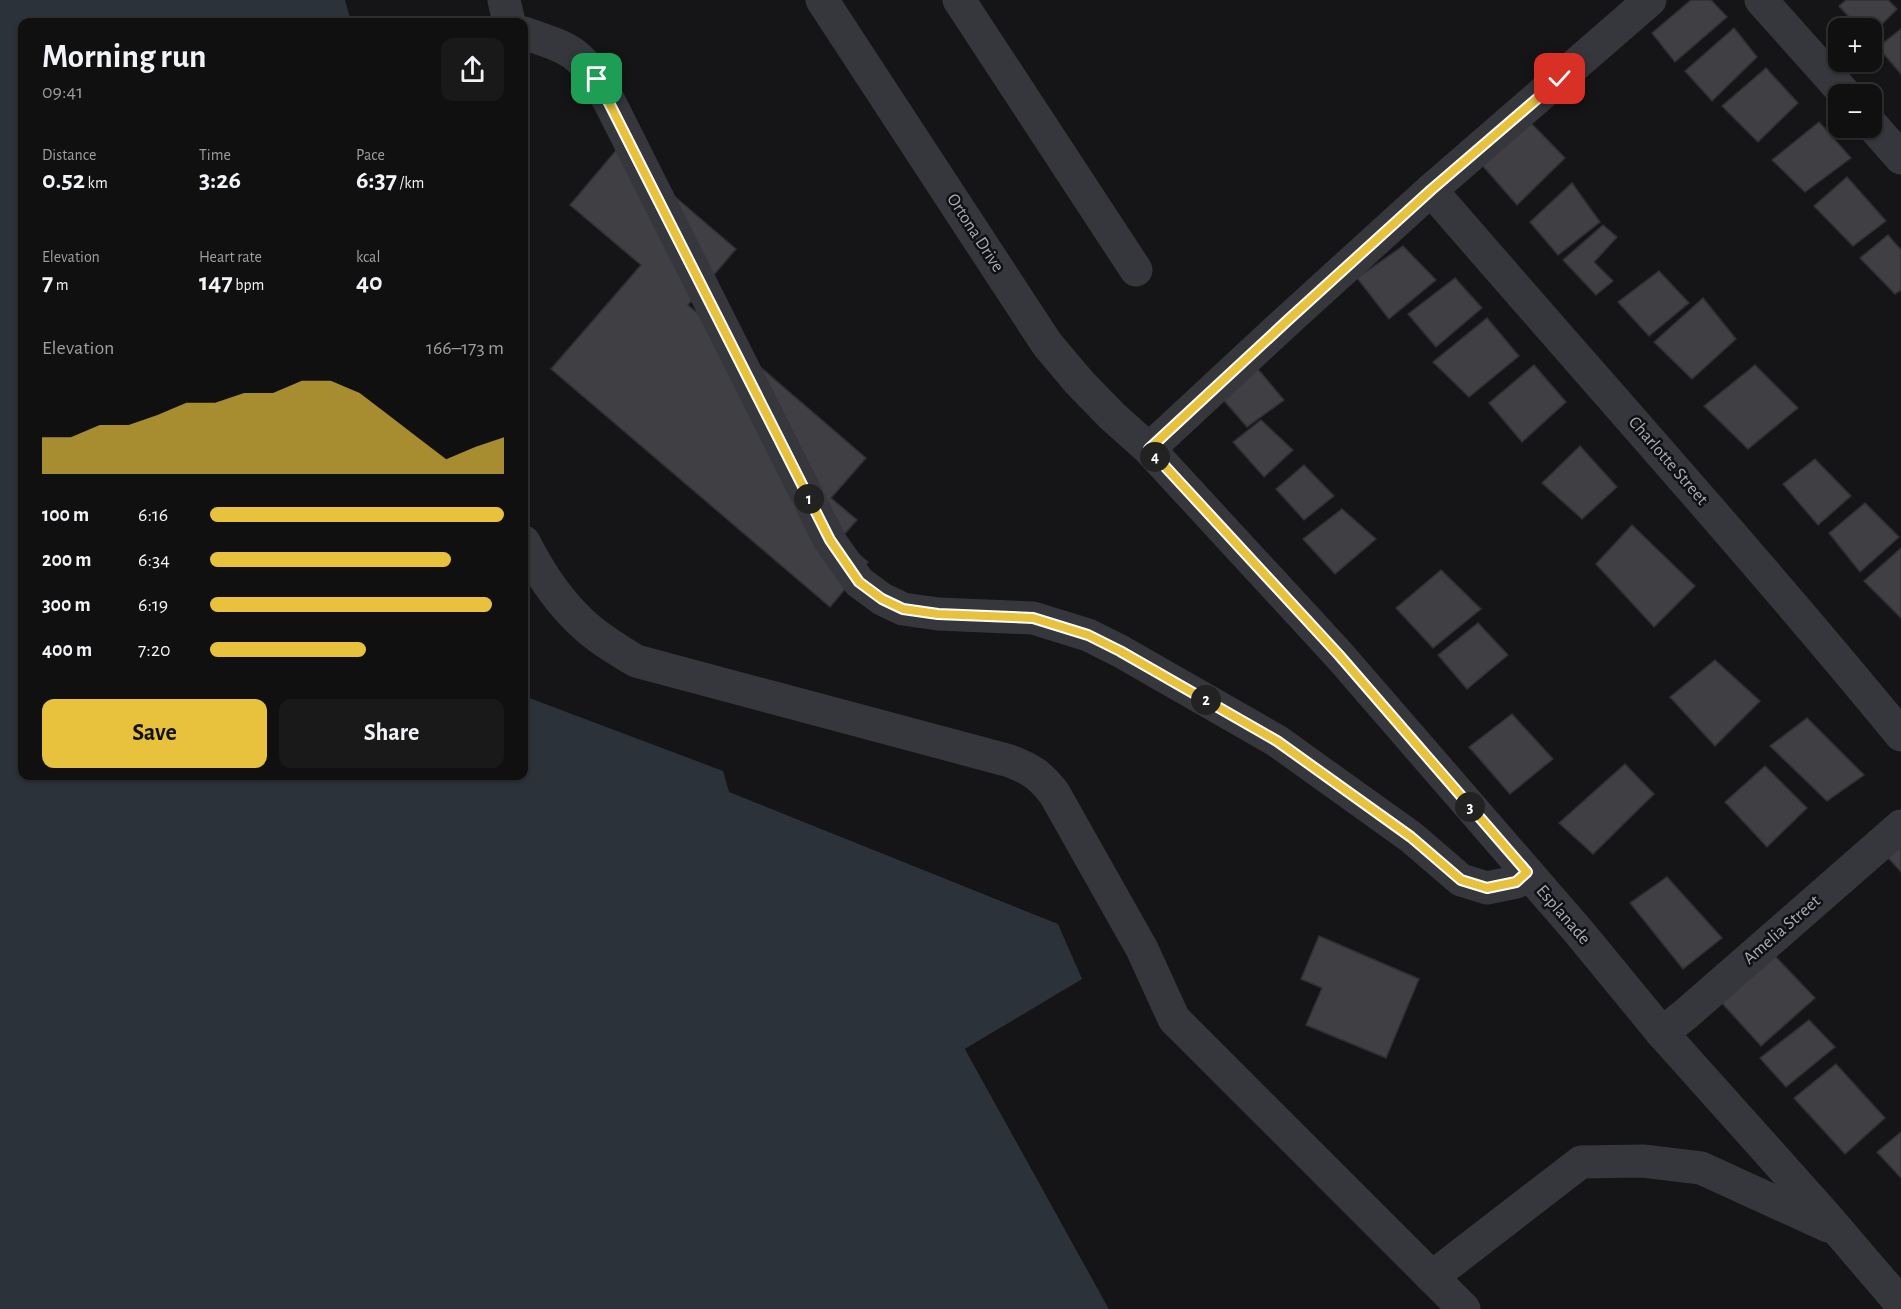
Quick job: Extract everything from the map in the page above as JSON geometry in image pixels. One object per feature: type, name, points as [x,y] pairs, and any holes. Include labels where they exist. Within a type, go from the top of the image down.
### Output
[{"type":"street","points":[[504,0],[508,18]]},
{"type":"street","name":"Ortona Drive","points":[[822,0],[1047,344],[1112,416],[1149,449]]},
{"type":"street","points":[[959,0],[1136,270]]},
{"type":"street","points":[[1149,449],[1431,190],[1650,0]]},
{"type":"street","points":[[1761,0],[1836,84]]},
{"type":"street","points":[[528,34],[546,40],[575,55],[597,79],[830,540],[859,582],[882,599],[903,609],[938,614],[1033,618],[1088,635],[1277,741],[1411,837],[1461,880],[1487,888],[1516,882],[1527,872]]},
{"type":"street","points":[[1882,136],[1901,158]]},
{"type":"street","name":"Charlotte Street","points":[[1431,190],[1678,471],[1901,735]]},
{"type":"street","name":"Esplanade","points":[[1149,449],[1339,655],[1527,872],[1662,1033],[1901,1304]]},
{"type":"street","points":[[528,550],[539,572],[583,624],[636,662],[1010,761],[1028,768],[1043,778],[1054,793],[1142,949],[1174,1018],[1464,1309]]},
{"type":"street","name":"Amelia Street","points":[[1662,1033],[1901,826]]},
{"type":"street","points":[[1432,1277],[1581,1162],[1643,1161],[1701,1168],[1838,1230]]},
{"type":"shaded area","points":[[0,0],[345,0],[350,18],[18,18],[18,780],[528,780],[528,698],[723,771],[729,792],[1058,924],[1082,979],[965,1049],[1109,1309],[0,1309]]},
{"type":"pier","points":[[1002,1027],[1003,1030],[969,1050],[1112,1309],[1109,1309],[965,1049]]},
{"type":"building","points":[[1691,0],[1711,0],[1727,17],[1675,62],[1652,33]]},
{"type":"building","points":[[1846,0],[1888,0],[1897,9],[1882,24],[1882,18],[1850,18],[1839,6]]},
{"type":"building","points":[[1734,28],[1757,57],[1712,101],[1685,71]]},
{"type":"building","points":[[1901,29],[1901,74],[1882,52],[1882,44]]},
{"type":"building","points":[[1766,68],[1798,103],[1758,142],[1722,106]]},
{"type":"building","points":[[1819,122],[1828,132],[1828,138],[1833,138],[1851,158],[1805,192],[1772,160]]},
{"type":"building","points":[[1531,123],[1565,158],[1517,205],[1482,165]]},
{"type":"building","points":[[618,148],[736,249],[688,305],[866,458],[831,498],[857,520],[840,539],[868,562],[830,607],[551,369],[641,265],[570,205]]},
{"type":"building","points":[[1847,177],[1886,221],[1853,246],[1814,206]]},
{"type":"building","points":[[1572,183],[1600,222],[1558,255],[1530,222]]},
{"type":"building","points":[[1603,225],[1617,237],[1594,262],[1613,281],[1596,295],[1563,260]]},
{"type":"building","points":[[1888,235],[1901,250],[1901,290],[1895,294],[1860,258]]},
{"type":"building","points":[[1403,246],[1436,280],[1389,319],[1357,278]]},
{"type":"building","points":[[1659,271],[1689,303],[1649,336],[1618,302]]},
{"type":"building","points":[[1455,278],[1482,308],[1436,347],[1408,314]]},
{"type":"building","points":[[1703,298],[1736,339],[1692,379],[1654,342]]},
{"type":"building","points":[[1487,318],[1519,356],[1469,397],[1433,362]]},
{"type":"building","points":[[1534,365],[1566,402],[1522,442],[1489,403]]},
{"type":"building","points":[[1755,365],[1798,408],[1748,449],[1704,406]]},
{"type":"building","points":[[1257,368],[1284,400],[1247,427],[1221,397]]},
{"type":"building","points":[[1261,420],[1293,450],[1264,477],[1233,442]]},
{"type":"building","points":[[1580,446],[1617,487],[1582,519],[1542,483]]},
{"type":"building","points":[[1815,459],[1851,496],[1818,525],[1783,484]]},
{"type":"building","points":[[1304,465],[1334,496],[1304,520],[1276,489]]},
{"type":"building","points":[[1865,503],[1899,537],[1860,572],[1829,533]]},
{"type":"building","points":[[1342,509],[1376,539],[1335,574],[1303,539]]},
{"type":"building","points":[[1632,525],[1695,586],[1654,627],[1596,564]]},
{"type":"building","points":[[1901,548],[1901,618],[1864,581]]},
{"type":"building","points":[[1441,570],[1481,609],[1433,648],[1396,608]]},
{"type":"building","points":[[1478,623],[1508,655],[1467,689],[1438,655]]},
{"type":"building","points":[[1715,660],[1760,701],[1715,746],[1670,697]]},
{"type":"building","points":[[1512,714],[1553,759],[1510,794],[1469,747]]},
{"type":"building","points":[[1807,718],[1864,775],[1827,801],[1770,746]]},
{"type":"building","points":[[1625,764],[1654,794],[1593,854],[1559,823]]},
{"type":"building","points":[[1765,766],[1807,808],[1767,847],[1725,802]]},
{"type":"building","points":[[1901,837],[1901,872],[1883,852]]},
{"type":"building","points":[[1667,877],[1722,938],[1683,969],[1630,903]]},
{"type":"building","points":[[1319,936],[1419,979],[1386,1058],[1306,1025],[1322,988],[1301,979]]},
{"type":"building","points":[[1775,956],[1815,998],[1761,1046],[1721,1002]]},
{"type":"building","points":[[1809,1020],[1835,1047],[1786,1087],[1760,1058]]},
{"type":"building","points":[[1836,1064],[1885,1118],[1845,1154],[1794,1098]]},
{"type":"building","points":[[1901,1132],[1901,1178],[1877,1152]]},
{"type":"route","points":[[597,79],[830,540],[859,582],[882,599],[903,609],[938,614],[1033,618],[1088,635],[1277,741],[1411,837],[1461,880],[1487,888],[1516,882],[1527,872],[1339,655],[1149,449],[1431,190],[1560,79]]}]
